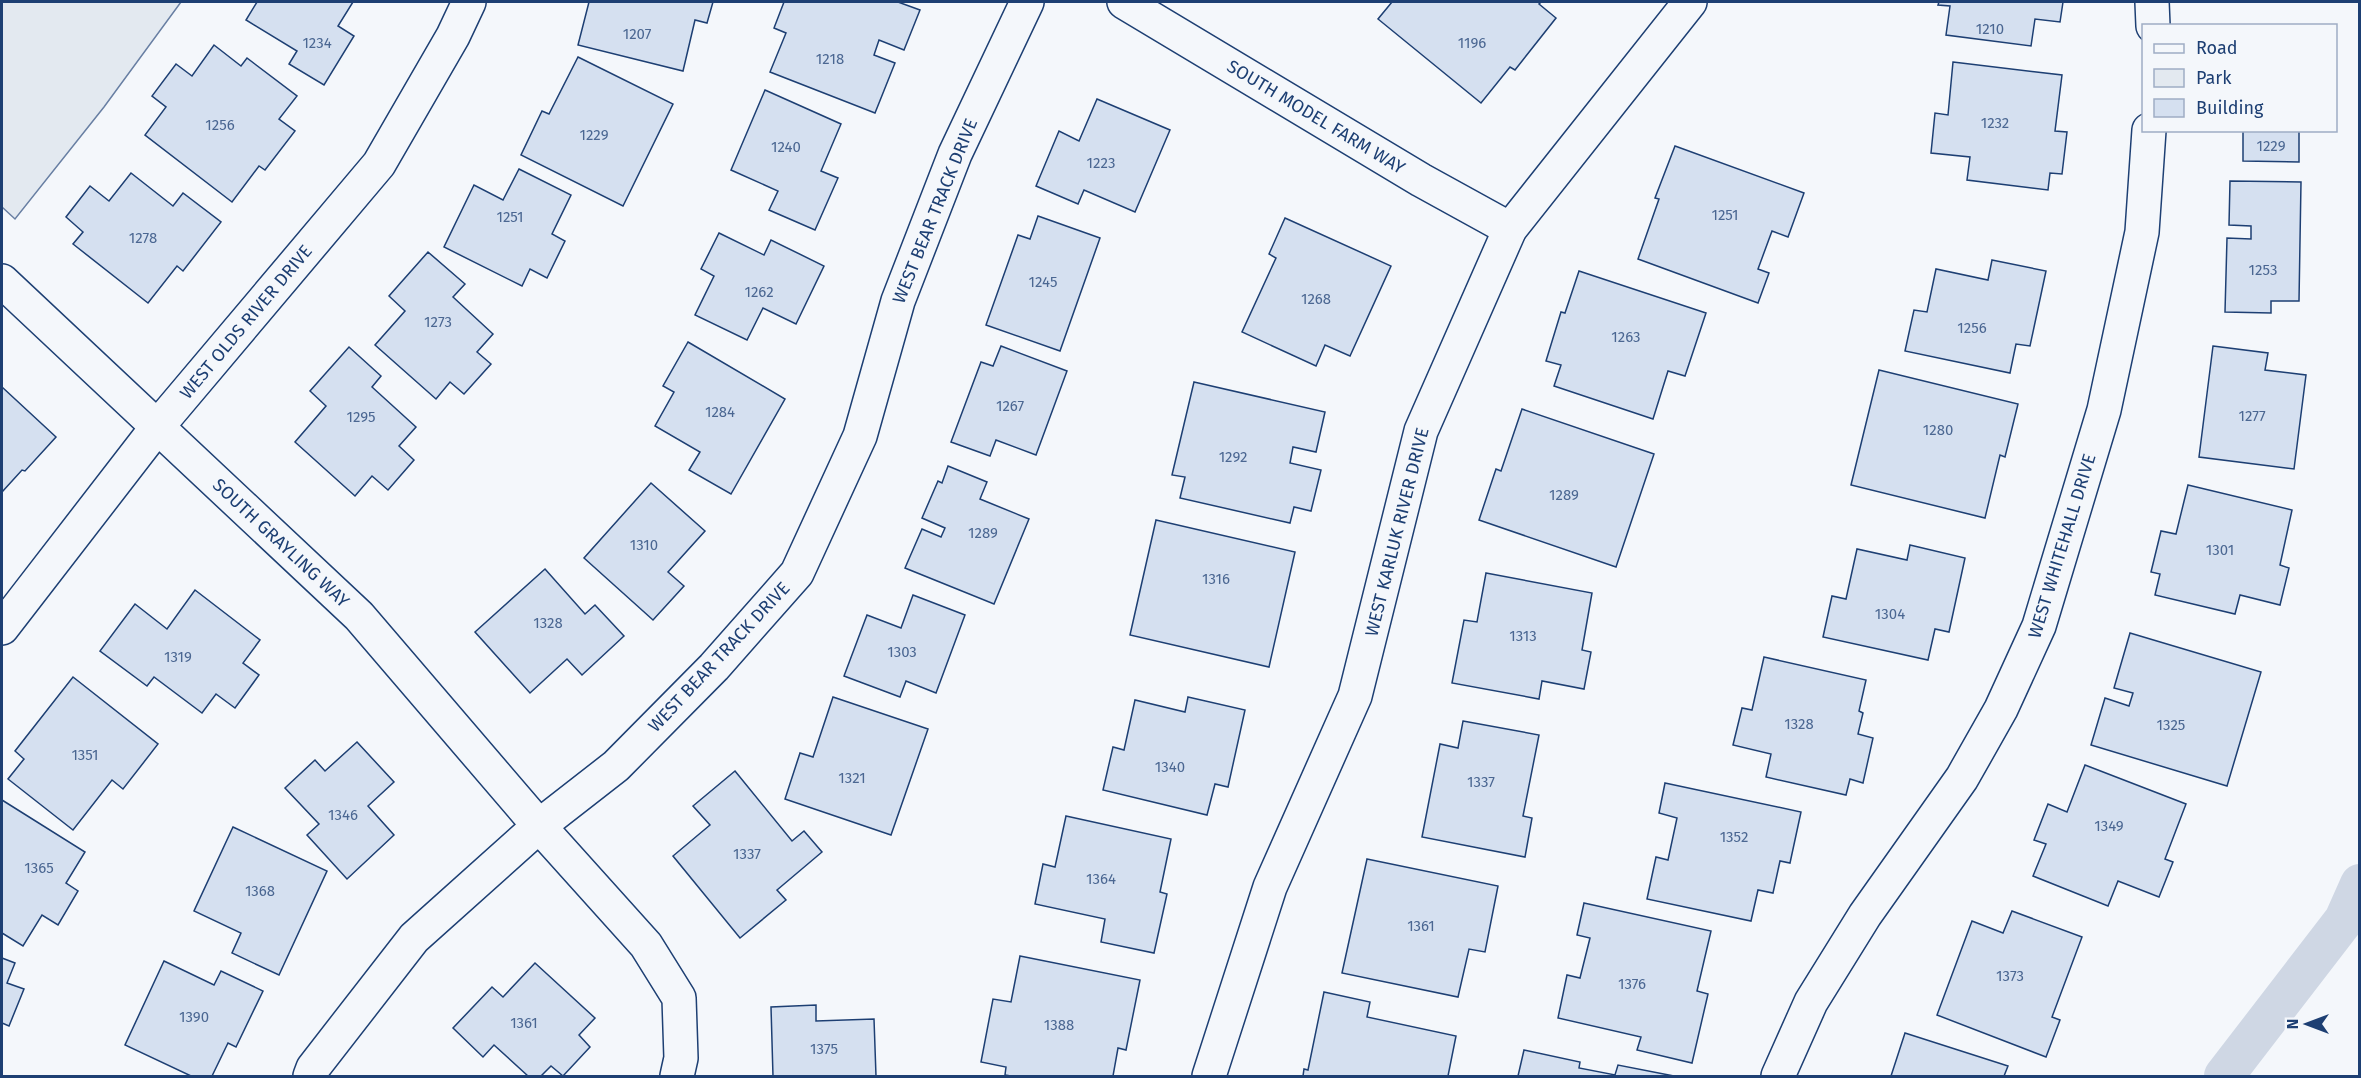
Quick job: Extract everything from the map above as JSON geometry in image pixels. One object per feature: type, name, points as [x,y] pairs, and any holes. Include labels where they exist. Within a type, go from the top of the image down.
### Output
[{"type":"street","name":"WEST OLDS RIVER DRIVE","points":[[2,628],[158,426],[379,164],[453,36],[469,2]]},
{"type":"street","name":"WEST BEAR TRACK DRIVE","points":[[310,1077],[313,1068],[414,938],[539,826],[616,766],[714,667],[797,573],[860,436],[898,300],[955,154],[1027,2]]},
{"type":"street","name":"SOUTH MODEL FARM WAY","points":[[1124,2],[1421,180],[1510,229]]},
{"type":"street","name":"WEST KARLUK RIVER DRIVE","points":[[1209,1077],[1270,887],[1355,696],[1421,430],[1510,229],[1690,2]]},
{"type":"street","points":[[2152,2],[2153,24]]},
{"type":"street","name":"WEST WHITEHALL DRIVE","points":[[1778,1077],[1810,1002],[1865,915],[1962,778],[2001,709],[2039,626],[2104,410],[2142,232],[2149,132]]},
{"type":"street","name":"SOUTH GRAYLING WAY","points":[[2,281],[359,616],[539,826],[646,945],[679,998],[681,1058],[677,1077]]},
{"type":"green space","points":[[2,2],[181,2],[104,107],[15,219],[2,207]]},
{"type":"building","points":[[257,2],[353,2],[338,26],[354,36],[324,85],[289,64],[297,51],[246,20]]},
{"type":"building","points":[[589,2],[713,2],[707,23],[695,20],[683,71],[578,45]]},
{"type":"building","points":[[784,2],[898,2],[920,10],[904,50],[879,40],[874,55],[895,63],[875,113],[770,72],[786,33],[774,28]]},
{"type":"building","points":[[1392,2],[1541,2],[1539,4],[1556,18],[1515,70],[1510,67],[1481,103],[1378,19]]},
{"type":"building","points":[[1939,2],[2063,2],[2060,22],[2035,19],[2031,46],[1946,35],[1950,6],[1938,5]]},
{"type":"building","points":[[214,45],[241,66],[247,58],[297,96],[279,119],[295,131],[265,170],[259,166],[232,202],[145,135],[166,107],[152,96],[176,64],[192,76]]},
{"type":"building","points":[[578,57],[673,104],[623,206],[521,155],[542,111],[549,114]]},
{"type":"building","points":[[1953,62],[2062,75],[2055,131],[2067,132],[2062,174],[2050,173],[2048,190],[1967,180],[1970,157],[1931,153],[1935,113],[1948,115]]},
{"type":"building","points":[[765,90],[841,124],[821,171],[838,178],[815,230],[769,210],[778,191],[731,170]]},
{"type":"building","points":[[1097,99],[1170,130],[1135,212],[1084,190],[1078,204],[1036,186],[1059,131],[1079,141]]},
{"type":"building","points":[[2243,132],[2299,132],[2299,162],[2243,161]]},
{"type":"building","points":[[1675,146],[1804,193],[1788,237],[1772,231],[1758,269],[1769,273],[1758,303],[1638,259],[1659,199],[1655,198]]},
{"type":"building","points":[[519,169],[571,195],[552,234],[565,241],[547,278],[530,269],[522,286],[444,247],[474,185],[503,200]]},
{"type":"building","points":[[131,173],[173,206],[183,193],[221,222],[183,271],[177,266],[148,303],[73,244],[83,232],[66,217],[90,186],[109,201]]},
{"type":"building","points":[[2230,181],[2301,182],[2299,301],[2271,301],[2271,313],[2225,312],[2227,238],[2251,239],[2251,226],[2229,225]]},
{"type":"building","points":[[1038,216],[1100,238],[1060,351],[986,325],[1018,235],[1030,239]]},
{"type":"building","points":[[1285,218],[1391,266],[1350,356],[1325,345],[1316,366],[1242,332],[1276,258],[1269,254]]},
{"type":"building","points":[[719,233],[764,255],[771,240],[824,266],[796,324],[763,308],[747,340],[695,315],[714,276],[701,269]]},
{"type":"building","points":[[428,252],[465,284],[453,297],[493,334],[477,352],[491,364],[464,394],[450,382],[436,399],[375,345],[405,311],[389,296]]},
{"type":"building","points":[[1992,260],[2046,271],[2030,346],[2016,344],[2010,373],[1905,351],[1914,310],[1927,312],[1936,269],[1988,280]]},
{"type":"building","points":[[1579,271],[1706,313],[1685,376],[1668,371],[1653,419],[1554,386],[1561,365],[1546,361],[1561,312],[1565,313]]},
{"type":"building","points":[[688,342],[785,399],[731,494],[689,470],[700,452],[655,426],[674,392],[663,386]]},
{"type":"building","points":[[1001,346],[1067,371],[1036,455],[996,440],[990,456],[951,442],[981,362],[993,366]]},
{"type":"building","points":[[2213,346],[2268,353],[2265,370],[2306,375],[2294,469],[2199,457]]},
{"type":"building","points":[[349,347],[381,376],[372,387],[416,427],[399,446],[414,460],[388,490],[372,476],[355,496],[295,442],[326,406],[310,391]]},
{"type":"building","points":[[1879,370],[2018,404],[2005,457],[2000,455],[1985,518],[1851,485]]},
{"type":"building","points":[[1194,382],[1325,412],[1316,452],[1293,447],[1290,463],[1321,470],[1311,511],[1294,507],[1290,523],[1180,498],[1185,477],[1172,475]]},
{"type":"building","points":[[2,387],[56,437],[2,492]]},
{"type":"building","points":[[1522,409],[1654,454],[1616,567],[1479,520],[1496,469],[1501,471]]},
{"type":"building","points":[[948,466],[987,482],[980,499],[1029,519],[994,604],[905,568],[922,529],[941,537],[945,528],[922,518],[938,481],[942,483]]},
{"type":"building","points":[[651,483],[705,531],[668,572],[684,586],[653,620],[584,558]]},
{"type":"building","points":[[2188,485],[2292,510],[2280,565],[2289,568],[2280,605],[2240,595],[2235,614],[2155,595],[2160,574],[2151,572],[2161,531],[2176,534]]},
{"type":"building","points":[[1156,520],[1295,552],[1269,667],[1130,635]]},
{"type":"building","points":[[1910,545],[1965,558],[1949,632],[1935,629],[1928,660],[1823,637],[1832,596],[1846,599],[1857,549],[1907,560]]},
{"type":"building","points":[[545,569],[585,614],[595,605],[624,636],[582,675],[567,659],[530,693],[475,632]]},
{"type":"building","points":[[1486,573],[1592,593],[1582,650],[1591,652],[1584,689],[1542,681],[1539,699],[1452,683],[1464,620],[1477,622]]},
{"type":"building","points":[[195,590],[260,640],[243,663],[259,675],[235,708],[216,694],[202,713],[154,677],[147,686],[100,651],[135,604],[167,629]]},
{"type":"building","points":[[913,595],[965,615],[936,693],[906,681],[900,697],[844,676],[867,615],[901,628]]},
{"type":"building","points":[[2130,633],[2261,672],[2227,786],[2091,745],[2105,698],[2129,706],[2133,693],[2114,688]]},
{"type":"building","points":[[1764,657],[1866,680],[1859,711],[1863,713],[1858,734],[1873,738],[1863,783],[1850,779],[1846,795],[1766,777],[1771,754],[1733,745],[1742,708],[1752,710]]},
{"type":"building","points":[[73,677],[158,744],[123,789],[112,780],[73,830],[8,779],[24,759],[15,751]]},
{"type":"building","points":[[833,697],[928,729],[891,835],[785,799],[800,753],[813,757]]},
{"type":"building","points":[[1188,697],[1245,710],[1228,787],[1215,784],[1207,815],[1103,790],[1113,747],[1124,750],[1135,700],[1185,712]]},
{"type":"building","points":[[1463,721],[1539,735],[1523,816],[1532,818],[1525,857],[1422,837],[1440,744],[1458,748]]},
{"type":"building","points":[[357,742],[394,782],[368,806],[394,835],[347,879],[307,835],[319,824],[285,788],[315,760],[325,771]]},
{"type":"building","points":[[2085,765],[2186,804],[2165,859],[2173,862],[2159,897],[2118,881],[2108,906],[2033,876],[2046,844],[2034,840],[2048,804],[2067,812]]},
{"type":"building","points":[[735,771],[792,841],[804,831],[822,852],[777,890],[786,900],[740,938],[673,856],[710,825],[693,806]]},
{"type":"building","points":[[1665,783],[1801,812],[1790,863],[1780,861],[1773,893],[1758,890],[1751,921],[1647,899],[1656,857],[1668,860],[1677,818],[1659,813]]},
{"type":"building","points":[[2,800],[85,852],[66,883],[78,891],[58,925],[42,915],[23,946],[2,933]]},
{"type":"building","points":[[1066,816],[1171,839],[1160,892],[1167,894],[1154,953],[1101,942],[1105,919],[1035,904],[1043,864],[1055,867]]},
{"type":"building","points":[[233,827],[327,871],[279,975],[232,953],[241,933],[194,911]]},
{"type":"building","points":[[1367,859],[1498,886],[1485,952],[1469,949],[1458,997],[1342,973]]},
{"type":"building","points":[[1584,903],[1711,931],[1697,991],[1708,994],[1692,1063],[1637,1050],[1641,1037],[1558,1018],[1567,975],[1580,978],[1590,938],[1577,935]]},
{"type":"building","points":[[2012,911],[2082,937],[2052,1017],[2060,1020],[2046,1057],[1937,1015],[1972,921],[2003,933]]},
{"type":"building","points":[[1020,956],[1140,980],[1126,1050],[1118,1048],[1113,1076],[1011,1076],[1005,1075],[1006,1067],[981,1062],[993,999],[1011,1002]]},
{"type":"building","points":[[2,958],[15,963],[7,983],[24,989],[9,1026],[2,1023]]},
{"type":"building","points":[[164,961],[214,985],[221,971],[263,991],[236,1047],[228,1043],[212,1076],[191,1076],[125,1045]]},
{"type":"building","points":[[535,963],[595,1018],[579,1035],[590,1047],[563,1076],[551,1066],[541,1076],[528,1076],[494,1045],[483,1057],[453,1028],[492,987],[503,997]]},
{"type":"building","points":[[1324,992],[1370,1002],[1367,1017],[1456,1036],[1448,1076],[1303,1076],[1304,1069],[1308,1070]]},
{"type":"building","points":[[816,1005],[816,1021],[874,1019],[876,1076],[773,1076],[771,1007]]},
{"type":"building","points":[[1905,1033],[2008,1066],[2004,1076],[1891,1076]]},
{"type":"building","points":[[1524,1050],[1580,1062],[1579,1068],[1615,1075],[1618,1065],[1674,1076],[1518,1076]]},
{"type":"waterway","points":[[2224,1076],[2344,920],[2360,884]]}]
